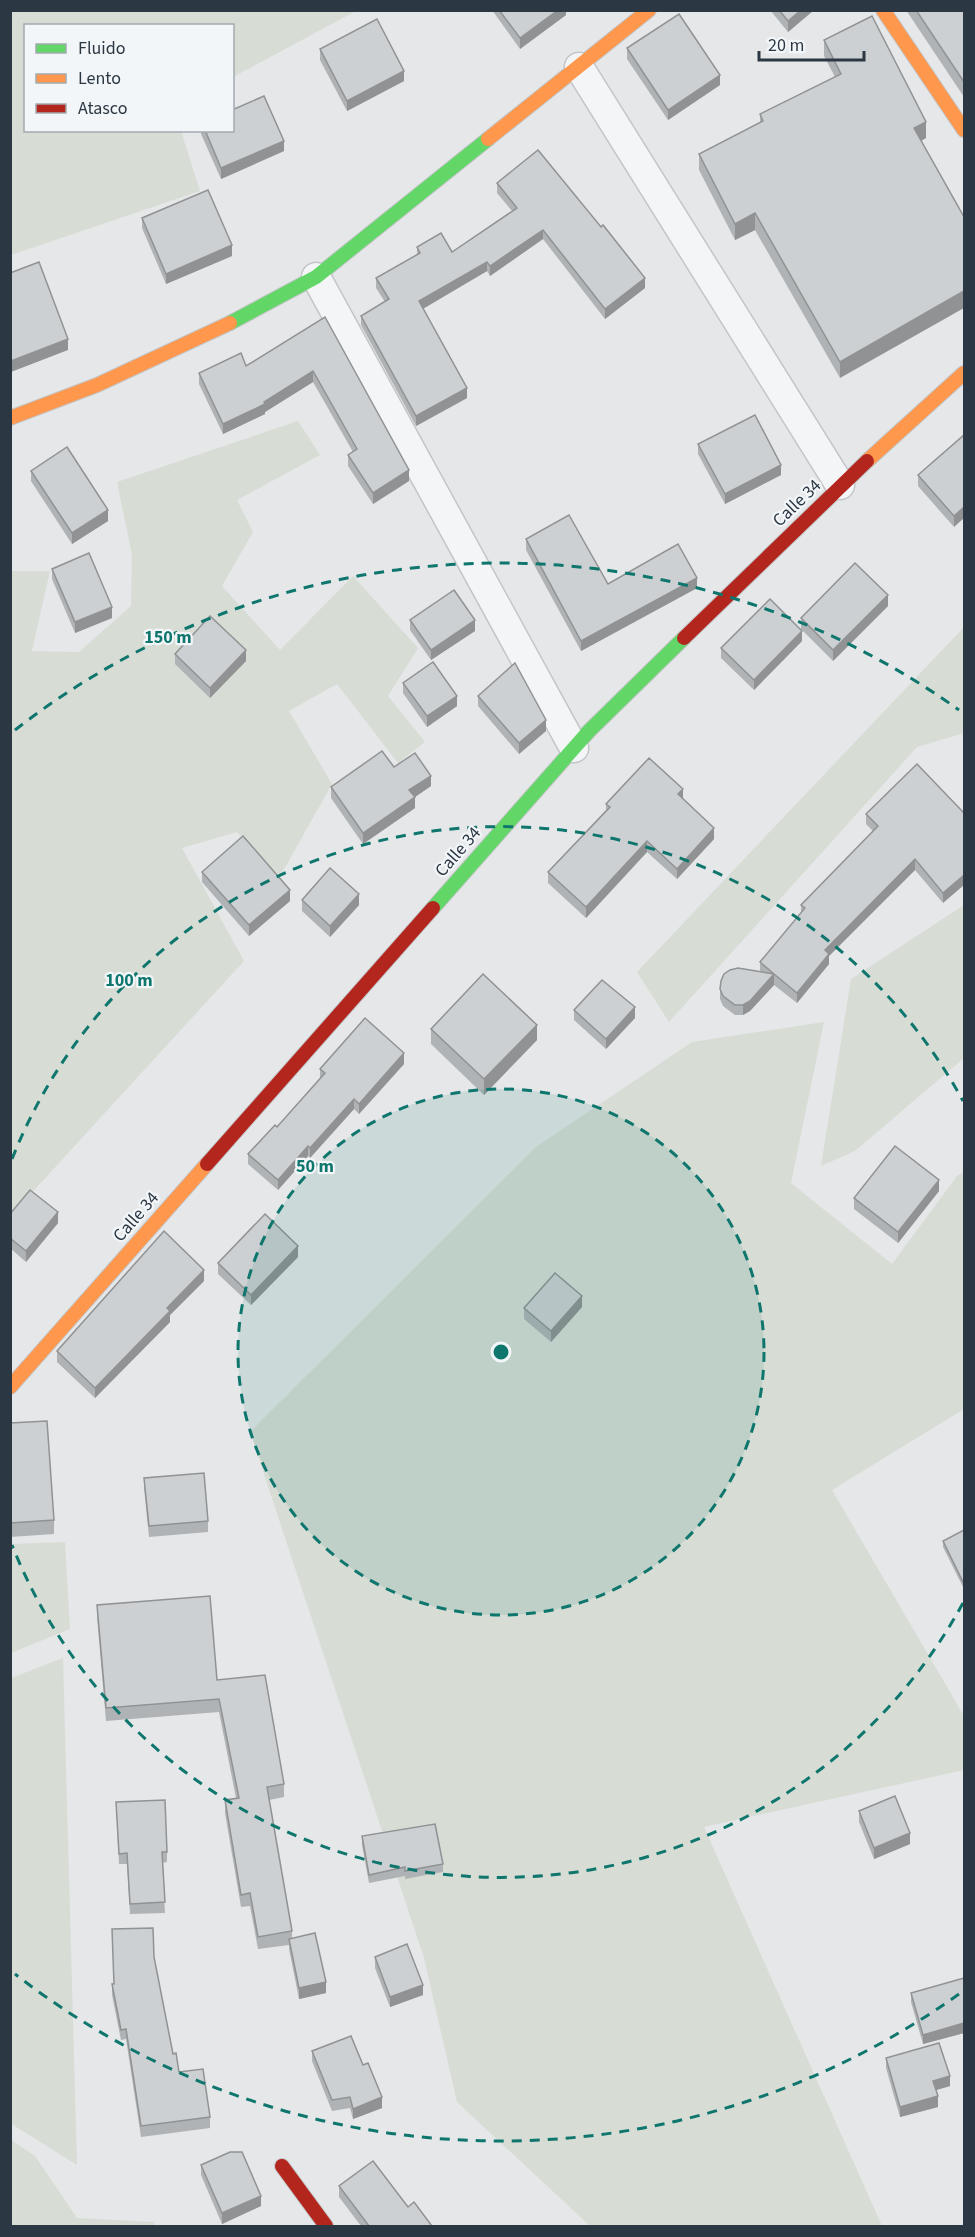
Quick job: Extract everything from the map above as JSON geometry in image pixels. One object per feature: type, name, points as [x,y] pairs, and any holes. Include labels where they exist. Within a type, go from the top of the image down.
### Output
[{"type":"street","points":[[10,418],[96,385],[198,339],[316,278],[649,10]]},
{"type":"street","points":[[882,10],[964,130]]},
{"type":"street","points":[[579,67],[840,485]]},
{"type":"street","points":[[316,278],[574,748]]},
{"type":"street","name":"Calle 34","points":[[10,1387],[574,748],[840,485],[964,373]]},
{"type":"street","points":[[282,2166],[326,2226]]},
{"type":"shaded area","points":[[11,10],[356,11],[234,76],[234,24],[24,24],[24,132],[181,132],[200,191],[11,255]]},
{"type":"shaded area","points":[[298,421],[320,455],[237,500],[253,532],[222,586],[280,650],[353,576],[418,648],[388,696],[425,742],[398,763],[337,684],[289,711],[332,784],[278,880],[237,832],[182,848],[244,961],[15,1211],[10,1208],[11,571],[50,571],[32,651],[79,652],[131,606],[132,555],[117,482]]},
{"type":"shaded area","points":[[964,627],[964,733],[917,747],[669,1022],[637,972]]},
{"type":"shaded area","points":[[964,905],[964,1058],[855,1151],[821,1166],[851,979]]},
{"type":"shaded area","points":[[824,1022],[791,1183],[892,1264],[957,1176],[964,1172],[964,1409],[832,1490],[964,1716],[964,1770],[704,1827],[882,2226],[590,2226],[457,2102],[424,1958],[250,1432],[536,1147],[692,1042]]},
{"type":"shaded area","points":[[65,1542],[70,1629],[11,1653],[11,1544]]},
{"type":"shaded area","points":[[63,1658],[77,2165],[10,2123],[11,1678]]},
{"type":"shaded area","points":[[11,2140],[35,2156],[77,2218],[155,2222],[153,2226],[11,2226]]},
{"type":"building","points":[[499,10],[558,10],[520,38]]},
{"type":"building","points":[[779,10],[801,10],[788,21]]},
{"type":"building","points":[[916,10],[964,10],[964,82]]},
{"type":"building","points":[[679,14],[720,75],[668,110],[627,48]]},
{"type":"building","points":[[872,16],[926,122],[914,128],[964,217],[964,291],[840,362],[755,213],[735,224],[699,154],[763,121],[760,114],[841,74],[824,40]]},
{"type":"building","points":[[377,19],[404,71],[347,101],[320,49]]},
{"type":"building","points":[[264,96],[284,141],[221,168],[206,132],[234,132],[234,109]]},
{"type":"building","points":[[538,150],[645,278],[605,309],[543,230],[490,266],[487,262],[419,301],[467,388],[416,416],[361,316],[389,299],[376,278],[420,253],[417,247],[441,233],[452,252],[517,208],[497,183]]},
{"type":"building","points":[[208,190],[232,245],[166,274],[142,218]]},
{"type":"building","points":[[39,262],[68,339],[11,361],[10,273]]},
{"type":"building","points":[[325,317],[409,470],[373,493],[348,455],[357,449],[313,371],[264,402],[265,404],[223,424],[199,373],[241,353],[246,366]]},
{"type":"building","points":[[755,415],[781,465],[725,494],[698,444]]},
{"type":"building","points":[[964,435],[964,507],[954,516],[918,475]]},
{"type":"building","points":[[67,447],[108,510],[72,533],[31,471]]},
{"type":"building","points":[[569,515],[608,584],[678,544],[697,578],[581,641],[526,539]]},
{"type":"building","points":[[89,553],[112,607],[75,622],[52,569]]},
{"type":"building","points":[[855,563],[888,595],[833,650],[801,618]]},
{"type":"building","points":[[454,590],[475,620],[431,650],[410,620]]},
{"type":"building","points":[[770,599],[802,631],[754,680],[721,648]]},
{"type":"building","points":[[210,616],[246,650],[210,688],[175,654]]},
{"type":"building","points":[[433,662],[457,696],[427,716],[403,683]]},
{"type":"building","points":[[515,663],[546,720],[519,743],[478,696]]},
{"type":"building","points":[[382,751],[394,767],[415,753],[431,776],[409,790],[415,797],[363,833],[331,787]]},
{"type":"building","points":[[649,758],[683,789],[678,794],[714,828],[677,869],[647,841],[586,907],[548,872],[610,807],[606,804]]},
{"type":"building","points":[[917,764],[964,813],[964,875],[943,893],[915,859],[825,950],[829,954],[797,993],[760,962],[805,908],[801,905],[878,826],[866,814]]},
{"type":"building","points":[[243,836],[290,890],[249,925],[202,872]]},
{"type":"building","points":[[330,868],[359,894],[330,926],[302,900]]},
{"type":"building","points":[[738,968],[774,974],[750,1001],[743,1005],[735,1005],[723,996],[720,989],[724,974],[730,970]]},
{"type":"building","points":[[483,974],[537,1025],[484,1079],[431,1029]]},
{"type":"building","points":[[602,980],[635,1007],[606,1039],[574,1010]]},
{"type":"building","points":[[365,1018],[404,1053],[359,1104],[354,1099],[278,1180],[248,1154],[275,1125],[277,1127],[325,1073],[320,1069]]},
{"type":"building","points":[[895,1146],[939,1180],[898,1232],[854,1198]]},
{"type":"building","points":[[30,1190],[58,1212],[26,1251],[10,1238],[10,1214]]},
{"type":"building","points":[[265,1214],[298,1246],[251,1295],[218,1263]]},
{"type":"building","points":[[164,1231],[204,1270],[167,1308],[170,1311],[95,1388],[57,1351]]},
{"type":"building","points":[[555,1273],[582,1296],[551,1331],[524,1308]]},
{"type":"building","points":[[47,1421],[54,1520],[10,1523],[10,1423]]},
{"type":"building","points":[[204,1473],[208,1521],[149,1526],[144,1478]]},
{"type":"building","points":[[964,1530],[964,1584],[943,1541]]},
{"type":"building","points":[[210,1596],[217,1680],[265,1675],[284,1784],[267,1787],[292,1931],[258,1937],[250,1893],[241,1895],[225,1800],[239,1798],[219,1699],[106,1708],[97,1605]]},
{"type":"building","points":[[895,1796],[910,1833],[874,1848],[859,1811]]},
{"type":"building","points":[[165,1800],[167,1852],[162,1852],[165,1902],[130,1904],[127,1853],[119,1854],[116,1802]]},
{"type":"building","points":[[435,1824],[443,1864],[405,1871],[405,1867],[369,1875],[362,1836]]},
{"type":"building","points":[[153,1928],[154,1957],[173,2054],[176,2053],[179,2072],[203,2069],[210,2117],[141,2126],[126,2029],[121,2030],[112,1984],[114,1984],[112,1929]]},
{"type":"building","points":[[315,1933],[326,1982],[299,1988],[289,1939]]},
{"type":"building","points":[[407,1944],[423,1985],[390,1997],[375,1957]]},
{"type":"building","points":[[964,1978],[964,2023],[923,2035],[911,1993]]},
{"type":"building","points":[[351,2036],[363,2065],[368,2063],[382,2097],[353,2109],[350,2097],[332,2100],[312,2051]]},
{"type":"building","points":[[939,2043],[950,2076],[933,2081],[938,2096],[900,2107],[886,2058]]},
{"type":"building","points":[[230,2152],[242,2152],[261,2196],[222,2213],[201,2165]]},
{"type":"building","points":[[373,2161],[408,2207],[414,2202],[432,2226],[369,2226],[339,2186]]},
{"type":"traffic: fast","points":[[230,323],[316,277],[488,139]]},
{"type":"traffic: fast","points":[[433,908],[589,731],[684,638]]},
{"type":"traffic: slow","points":[[488,139],[649,10]]},
{"type":"traffic: slow","points":[[883,10],[964,130]]},
{"type":"traffic: slow","points":[[10,418],[97,385],[230,323]]},
{"type":"traffic: slow","points":[[867,461],[964,373]]},
{"type":"traffic: slow","points":[[10,1387],[207,1164]]},
{"type":"traffic: jam","points":[[684,638],[867,461]]},
{"type":"traffic: jam","points":[[207,1164],[433,908]]},
{"type":"traffic: jam","points":[[282,2166],[326,2226]]}]
